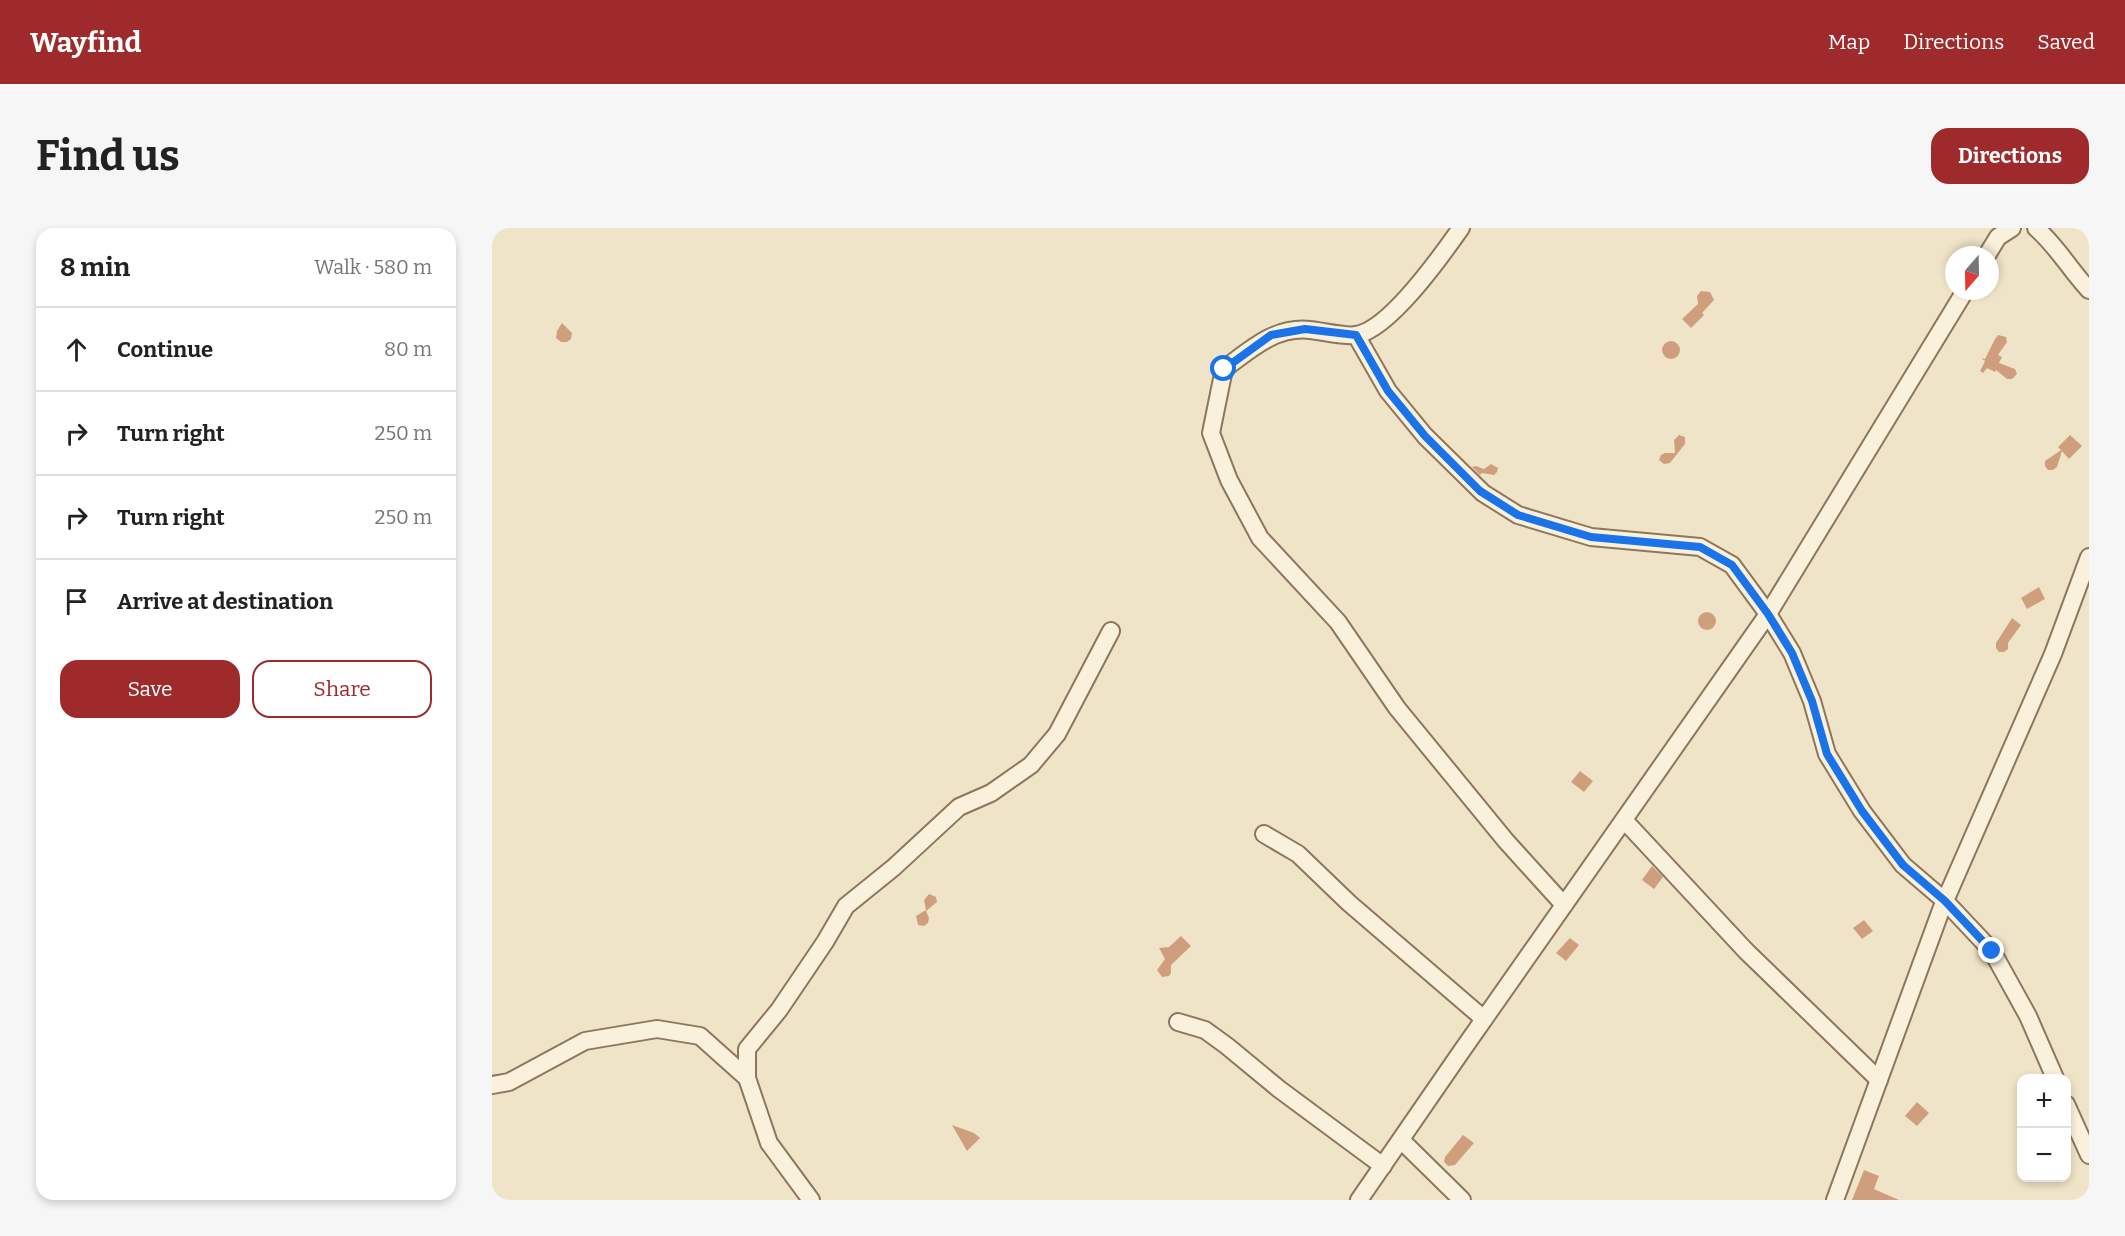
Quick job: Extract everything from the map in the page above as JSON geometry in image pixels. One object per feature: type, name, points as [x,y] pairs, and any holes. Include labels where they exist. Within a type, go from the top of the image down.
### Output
[{"type":"street","points":[[1461,228],[1416,289],[1379,324],[1356,335],[1305,329],[1271,335],[1224,369],[1211,433],[1229,480],[1260,538],[1338,622],[1397,708],[1506,841],[1564,905]]},
{"type":"street","points":[[2036,228],[2046,236],[2089,290]]},
{"type":"street","points":[[1993,246],[2004,231]]},
{"type":"street","points":[[1359,1200],[1768,614],[1960,300]]},
{"type":"street","points":[[1356,335],[1388,391],[1425,436],[1483,493],[1518,515],[1591,537],[1700,547],[1732,565],[1768,614],[1792,653],[1812,701],[1827,754],[1862,811],[1903,865],[1945,901],[1992,951],[2028,1016],[2053,1074]]},
{"type":"street","points":[[1835,1200],[1945,901],[2053,654],[2089,557]]},
{"type":"street","points":[[811,1200],[769,1143],[747,1078],[747,1049],[779,1010],[825,942],[846,906],[893,868],[959,807],[991,793],[1031,765],[1058,734],[1111,631]]},
{"type":"street","points":[[1624,820],[1746,951],[1879,1080]]},
{"type":"street","points":[[1263,834],[1298,854],[1348,903],[1484,1019]]},
{"type":"street","points":[[1178,1023],[1205,1030],[1279,1089],[1383,1166]]},
{"type":"street","points":[[492,1085],[509,1082],[585,1041],[657,1029],[700,1036],[747,1078]]},
{"type":"street","points":[[2071,1113],[2089,1155]]},
{"type":"street","points":[[1401,1140],[1462,1200]]},
{"type":"building","points":[[1701,291],[1710,292],[1714,300],[1691,328],[1682,319],[1698,304],[1697,296]]},
{"type":"building","points":[[562,323],[572,333],[571,339],[567,342],[561,342],[556,338]]},
{"type":"building","points":[[1998,335],[2006,337],[2007,342],[1998,355],[2002,357],[1999,363],[2015,369],[2017,374],[2012,379],[2007,379],[1996,370],[1995,372],[1987,368],[1983,373],[1980,371],[1985,361],[1981,358],[1985,359]]},
{"type":"building","points":[[1671,341],[1677,344],[1680,350],[1677,356],[1671,359],[1665,356],[1662,350],[1665,344]]},
{"type":"building","points":[[1679,435],[1685,437],[1685,444],[1670,463],[1664,464],[1659,460],[1661,455],[1675,453],[1674,440]]},
{"type":"building","points":[[2070,435],[2082,446],[2069,459],[2062,451],[2057,467],[2048,470],[2045,461],[2061,450],[2058,447]]},
{"type":"building","points":[[1491,464],[1498,468],[1494,475],[1482,473],[1480,475],[1472,467],[1484,469]]},
{"type":"building","points":[[2039,587],[2045,599],[2027,609],[2021,598]]},
{"type":"building","points":[[1707,612],[1713,615],[1716,621],[1713,627],[1707,630],[1701,627],[1698,621],[1701,615]]},
{"type":"building","points":[[2012,618],[2021,625],[2008,643],[2008,649],[1999,652],[1996,643]]},
{"type":"building","points":[[1580,771],[1593,781],[1584,792],[1571,782]]},
{"type":"building","points":[[1652,866],[1663,877],[1654,889],[1642,880]]},
{"type":"building","points":[[929,894],[936,897],[937,902],[926,911],[929,918],[928,923],[924,926],[918,925],[916,916],[926,910],[924,900]]},
{"type":"building","points":[[1864,920],[1873,931],[1862,939],[1853,928]]},
{"type":"building","points":[[1181,936],[1191,946],[1171,965],[1169,976],[1162,977],[1157,970],[1165,959],[1159,948],[1169,947]]},
{"type":"building","points":[[1570,938],[1579,945],[1566,961],[1556,953]]},
{"type":"building","points":[[1917,1102],[1929,1113],[1917,1126],[1905,1116]]},
{"type":"building","points":[[952,1125],[974,1133],[980,1138],[967,1151]]},
{"type":"building","points":[[1463,1135],[1474,1143],[1455,1165],[1448,1166],[1444,1162],[1445,1157]]},
{"type":"building","points":[[1864,1170],[1879,1176],[1874,1189],[1899,1200],[1852,1200]]},
{"type":"route","points":[[1224,369],[1271,335],[1305,329],[1356,335],[1388,391],[1425,436],[1480,491],[1518,515],[1591,537],[1700,547],[1732,565],[1768,614],[1792,653],[1812,701],[1827,754],[1862,811],[1903,865],[1945,901],[1992,951]]}]
